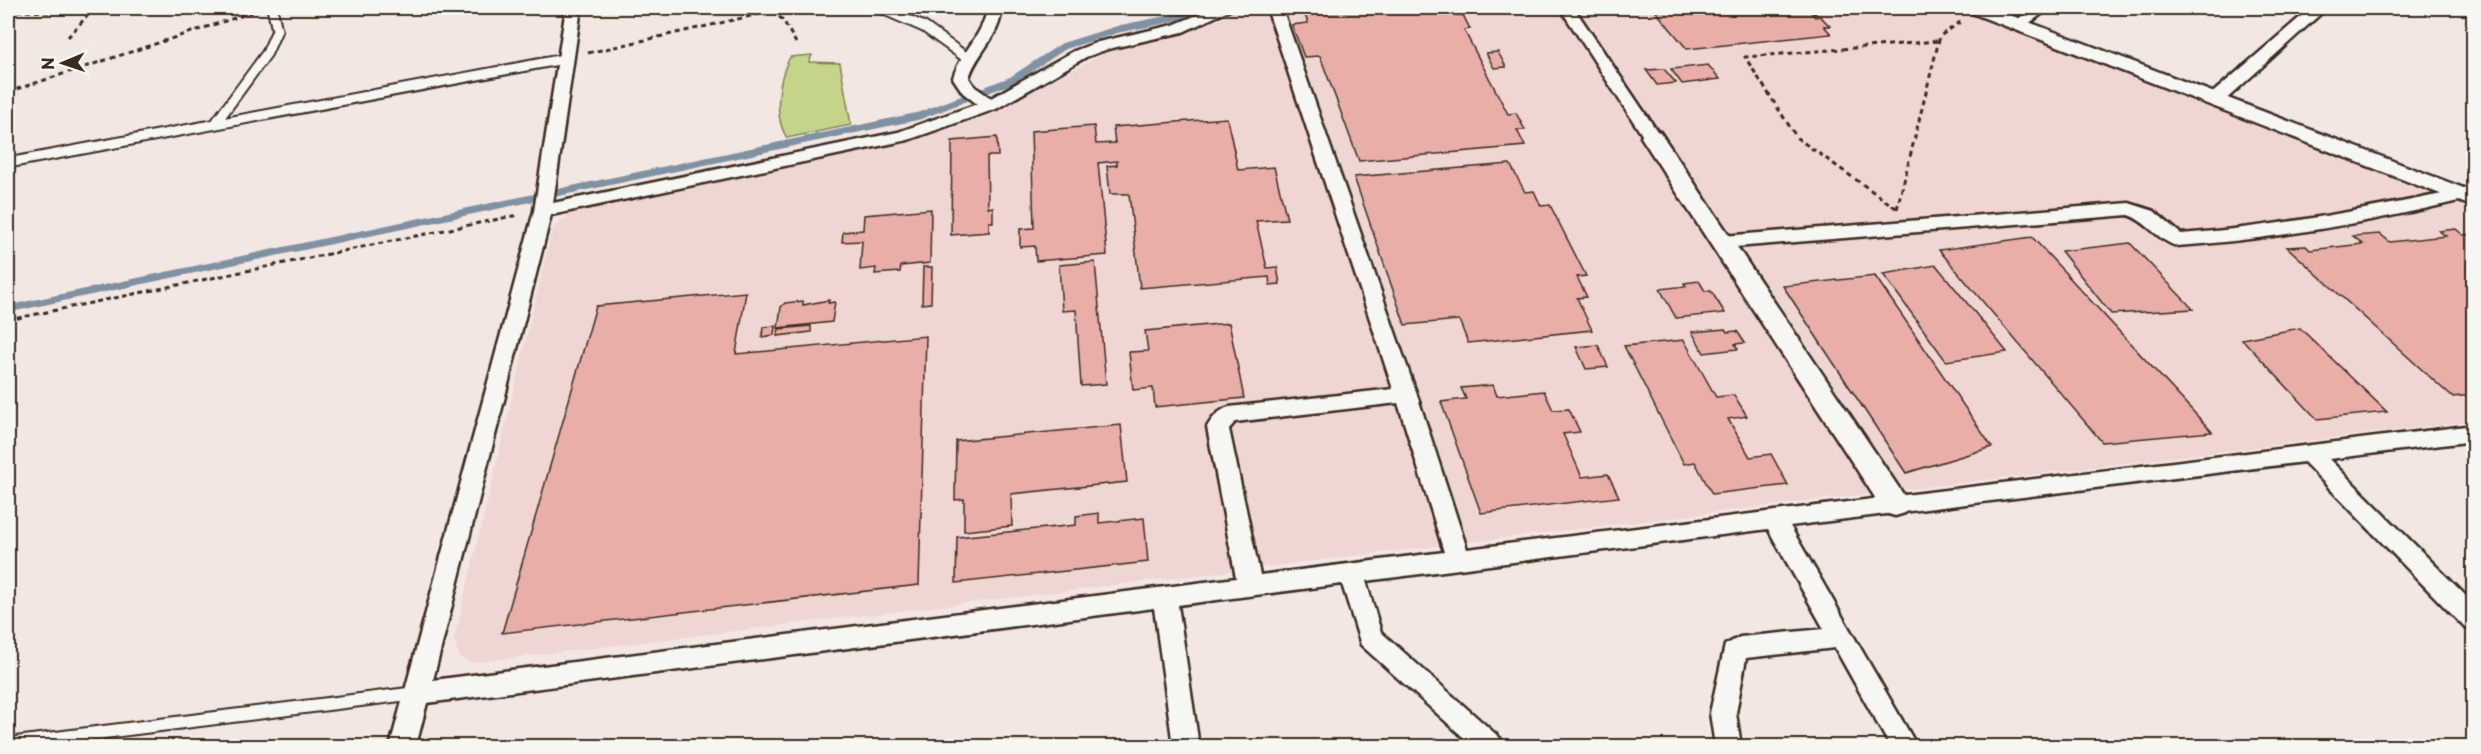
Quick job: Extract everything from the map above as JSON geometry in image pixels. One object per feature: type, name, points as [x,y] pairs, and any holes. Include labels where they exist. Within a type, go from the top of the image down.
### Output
[{"type":"street","points":[[403,747],[545,201],[573,8]]},
{"type":"street","points":[[979,98],[961,78],[967,58],[991,27],[995,17],[994,8]]},
{"type":"street","points":[[545,201],[902,136],[979,98],[1080,54],[1104,45],[1178,29],[1226,8]]},
{"type":"street","points":[[1274,8],[1406,395],[1458,560]]},
{"type":"street","points":[[1568,8],[1895,505]]},
{"type":"street","points":[[2019,24],[2042,8]]},
{"type":"street","points":[[2215,100],[2319,8]]},
{"type":"street","points":[[1968,11],[2019,24],[2467,198]]},
{"type":"street","points":[[1723,242],[2129,209],[2147,215],[2177,240],[2312,226],[2467,198]]},
{"type":"street","points":[[1250,586],[1218,427],[1229,415],[1406,395]]},
{"type":"street","points":[[417,693],[1165,598],[1351,572],[2474,433]]},
{"type":"street","points":[[2309,453],[2474,621]]},
{"type":"street","points":[[1774,519],[1904,747]]},
{"type":"street","points":[[1351,572],[1370,638],[1491,747]]},
{"type":"street","points":[[1165,598],[1186,747]]},
{"type":"street","points":[[1728,747],[1723,713],[1734,653],[1740,648],[1842,637]]},
{"type":"lane","points":[[215,124],[267,53],[277,30],[272,8]]},
{"type":"lane","points":[[880,8],[924,27],[967,58]]},
{"type":"lane","points":[[8,163],[564,59]]},
{"type":"lane","points":[[8,744],[417,693]]},
{"type":"path","points":[[8,92],[272,8]]},
{"type":"path","points":[[8,10],[89,14],[68,37]]},
{"type":"path","points":[[564,59],[773,11],[783,20],[796,43]]},
{"type":"path","points":[[1892,227],[1938,41],[1940,36],[1959,23],[1968,11]]},
{"type":"path","points":[[1897,209],[1797,138],[1745,57],[1938,41]]},
{"type":"path","points":[[8,320],[545,201]]},
{"type":"shaded area","points":[[1239,8],[1962,8],[2473,206],[2473,421],[470,663],[460,658],[454,640],[552,230],[569,214],[884,147],[952,128],[991,114],[1104,53],[1218,20]]},
{"type":"green space","points":[[812,55],[809,62],[840,63],[851,125],[787,138],[779,109],[782,76],[790,57]]},
{"type":"building","points":[[1302,8],[1452,8],[1456,15],[1463,15],[1470,29],[1464,30],[1508,114],[1516,113],[1525,130],[1517,130],[1525,146],[1359,161],[1320,56],[1304,57],[1292,25],[1308,23]]},
{"type":"building","points":[[1653,8],[1810,8],[1816,14],[1812,14],[1815,17],[1820,16],[1830,26],[1824,26],[1831,34],[1687,49]]},
{"type":"building","points":[[1498,52],[1506,67],[1494,68],[1486,53]]},
{"type":"building","points":[[1708,65],[1720,79],[1682,84],[1671,69]]},
{"type":"building","points":[[1664,69],[1676,83],[1657,85],[1646,70]]},
{"type":"building","points":[[1227,118],[1238,170],[1274,167],[1287,219],[1256,221],[1267,268],[1277,267],[1280,284],[1270,285],[1269,277],[1140,288],[1129,194],[1110,194],[1107,166],[1117,165],[1117,161],[1098,163],[1107,255],[1036,261],[1035,246],[1020,247],[1020,229],[1034,228],[1031,131],[1094,126],[1096,144],[1115,143],[1113,127]]},
{"type":"building","points":[[997,137],[998,156],[987,156],[988,208],[993,207],[993,222],[989,222],[989,232],[951,235],[952,141]]},
{"type":"building","points":[[1510,164],[1525,192],[1534,191],[1541,206],[1550,205],[1586,276],[1577,277],[1587,297],[1577,298],[1592,330],[1468,343],[1459,320],[1405,325],[1354,177]]},
{"type":"building","points":[[931,209],[930,263],[901,266],[900,272],[875,274],[876,268],[860,270],[862,241],[842,242],[843,232],[863,230],[864,215]]},
{"type":"building","points":[[2456,229],[2463,235],[2474,234],[2472,395],[2452,397],[2287,247],[2306,246],[2310,250],[2363,244],[2353,236],[2380,234],[2390,242],[2446,236],[2439,231]]},
{"type":"building","points":[[2032,237],[2212,432],[2102,442],[1939,250]]},
{"type":"building","points":[[2130,243],[2193,309],[2111,314],[2061,251]]},
{"type":"building","points":[[1095,262],[1106,384],[1081,386],[1076,310],[1062,311],[1059,265]]},
{"type":"building","points":[[1936,265],[2007,352],[1946,361],[1883,274]]},
{"type":"building","points":[[923,267],[932,267],[931,303],[922,304]]},
{"type":"building","points":[[1875,276],[1992,447],[1906,473],[1783,286]]},
{"type":"building","points":[[1699,281],[1705,291],[1711,291],[1725,313],[1676,318],[1660,289],[1686,286],[1684,283]]},
{"type":"building","points":[[746,292],[736,354],[926,336],[919,585],[502,633],[596,306]]},
{"type":"building","points":[[829,300],[828,303],[835,302],[832,322],[778,328],[781,307],[785,303],[803,301],[803,305]]},
{"type":"building","points":[[1229,323],[1244,398],[1155,407],[1153,388],[1133,390],[1129,352],[1148,351],[1145,331]]},
{"type":"building","points":[[775,326],[774,335],[762,337],[763,327]]},
{"type":"building","points":[[811,326],[811,332],[777,336],[779,329]]},
{"type":"building","points":[[2300,328],[2387,412],[2317,419],[2242,339]]},
{"type":"building","points":[[1725,329],[1727,332],[1737,331],[1745,343],[1735,344],[1738,349],[1704,353],[1692,332]]},
{"type":"building","points":[[1684,340],[1716,397],[1734,395],[1747,416],[1728,419],[1750,457],[1771,454],[1788,485],[1712,494],[1695,462],[1684,464],[1624,346]]},
{"type":"building","points":[[1598,345],[1608,367],[1586,369],[1576,347]]},
{"type":"building","points":[[1493,385],[1497,396],[1544,391],[1553,410],[1569,409],[1580,432],[1563,434],[1582,477],[1608,474],[1619,497],[1481,513],[1441,402],[1466,399],[1461,388]]},
{"type":"building","points":[[1121,425],[1127,482],[1011,494],[1012,526],[964,531],[964,499],[955,500],[956,441]]},
{"type":"building","points":[[1099,513],[1099,523],[1144,518],[1148,562],[956,583],[957,537],[1076,525],[1076,516]]},
{"type":"waterway","points":[[8,309],[919,116],[1012,80],[1064,46],[1119,29],[1179,17],[1195,8]]}]
